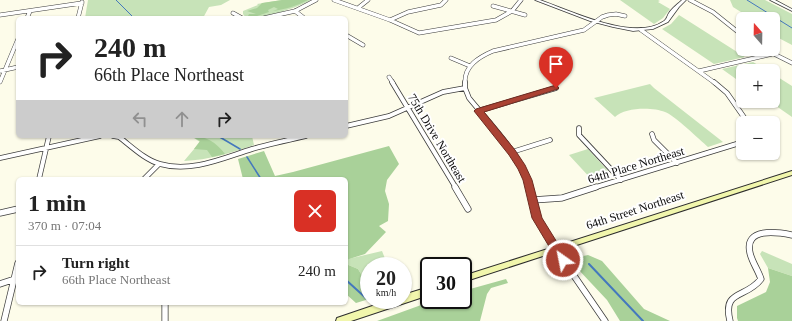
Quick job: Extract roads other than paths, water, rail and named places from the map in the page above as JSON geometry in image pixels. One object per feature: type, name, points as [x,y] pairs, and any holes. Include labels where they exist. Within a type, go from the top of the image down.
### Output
[{"type":"main road","name":"64th Street Northeast","points":[[472,276],[792,173]]},
{"type":"main road","points":[[340,321],[375,309]]},
{"type":"street","points":[[273,16],[295,11],[316,0]]},
{"type":"street","points":[[334,0],[390,20],[419,33],[496,20],[512,11],[522,0]]},
{"type":"street","points":[[358,8],[368,0]]},
{"type":"street","points":[[390,20],[408,12],[441,5],[446,0]]},
{"type":"street","points":[[537,0],[596,22],[623,29],[641,30],[654,28],[667,21],[672,17],[678,6],[684,0]]},
{"type":"street","points":[[690,0],[713,12],[736,30]]},
{"type":"street","points":[[772,0],[792,10]]},
{"type":"street","points":[[0,15],[82,1],[78,16]]},
{"type":"street","points":[[493,6],[525,15]]},
{"type":"street","points":[[28,16],[30,10]]},
{"type":"street","points":[[295,11],[301,16]]},
{"type":"street","points":[[233,13],[238,16]]},
{"type":"street","points":[[605,321],[555,248],[538,218],[528,180],[512,152],[469,98],[464,81],[465,75],[475,60],[493,50],[584,30],[608,15],[616,14],[625,16]]},
{"type":"street","points":[[641,30],[727,93],[743,116]]},
{"type":"street","points":[[348,36],[363,45]]},
{"type":"street","points":[[0,82],[16,44]]},
{"type":"street","points":[[699,72],[764,56]]},
{"type":"street","points":[[776,56],[792,63]]},
{"type":"street","points":[[451,58],[470,66]]},
{"type":"street","points":[[0,70],[16,67]]},
{"type":"street","name":"75th Drive Northeast","points":[[389,77],[468,209]]},
{"type":"street","points":[[348,126],[389,116],[443,92],[465,88]]},
{"type":"street","points":[[478,111],[556,88]]},
{"type":"street","points":[[580,128],[579,135],[621,180]]},
{"type":"street","points":[[652,134],[654,140],[677,163]]},
{"type":"street","points":[[40,177],[49,138]]},
{"type":"street","points":[[0,158],[90,138]]},
{"type":"street","points":[[120,138],[159,164],[179,166],[204,163],[298,138]]},
{"type":"street","points":[[512,152],[550,140]]},
{"type":"street","name":"64th Place Northeast","points":[[533,200],[562,198],[736,144]]},
{"type":"street","points":[[146,177],[159,164]]},
{"type":"street","points":[[0,213],[16,209]]},
{"type":"street","points":[[730,321],[727,312],[728,302],[734,296],[754,288],[761,279],[760,273],[749,250],[749,242],[755,235],[770,231],[792,235]]},
{"type":"street","points":[[0,284],[16,279]]},
{"type":"street","points":[[4,321],[16,279]]},
{"type":"street","points":[[165,305],[165,321]]},
{"type":"waterway","points":[[116,0],[132,16]]},
{"type":"waterway","points":[[747,0],[792,28]]},
{"type":"waterway","points":[[221,138],[240,149]]},
{"type":"waterway","points":[[247,157],[260,177]]},
{"type":"waterway","points":[[589,264],[643,321]]},
{"type":"waterway","points":[[348,282],[360,293]]}]
